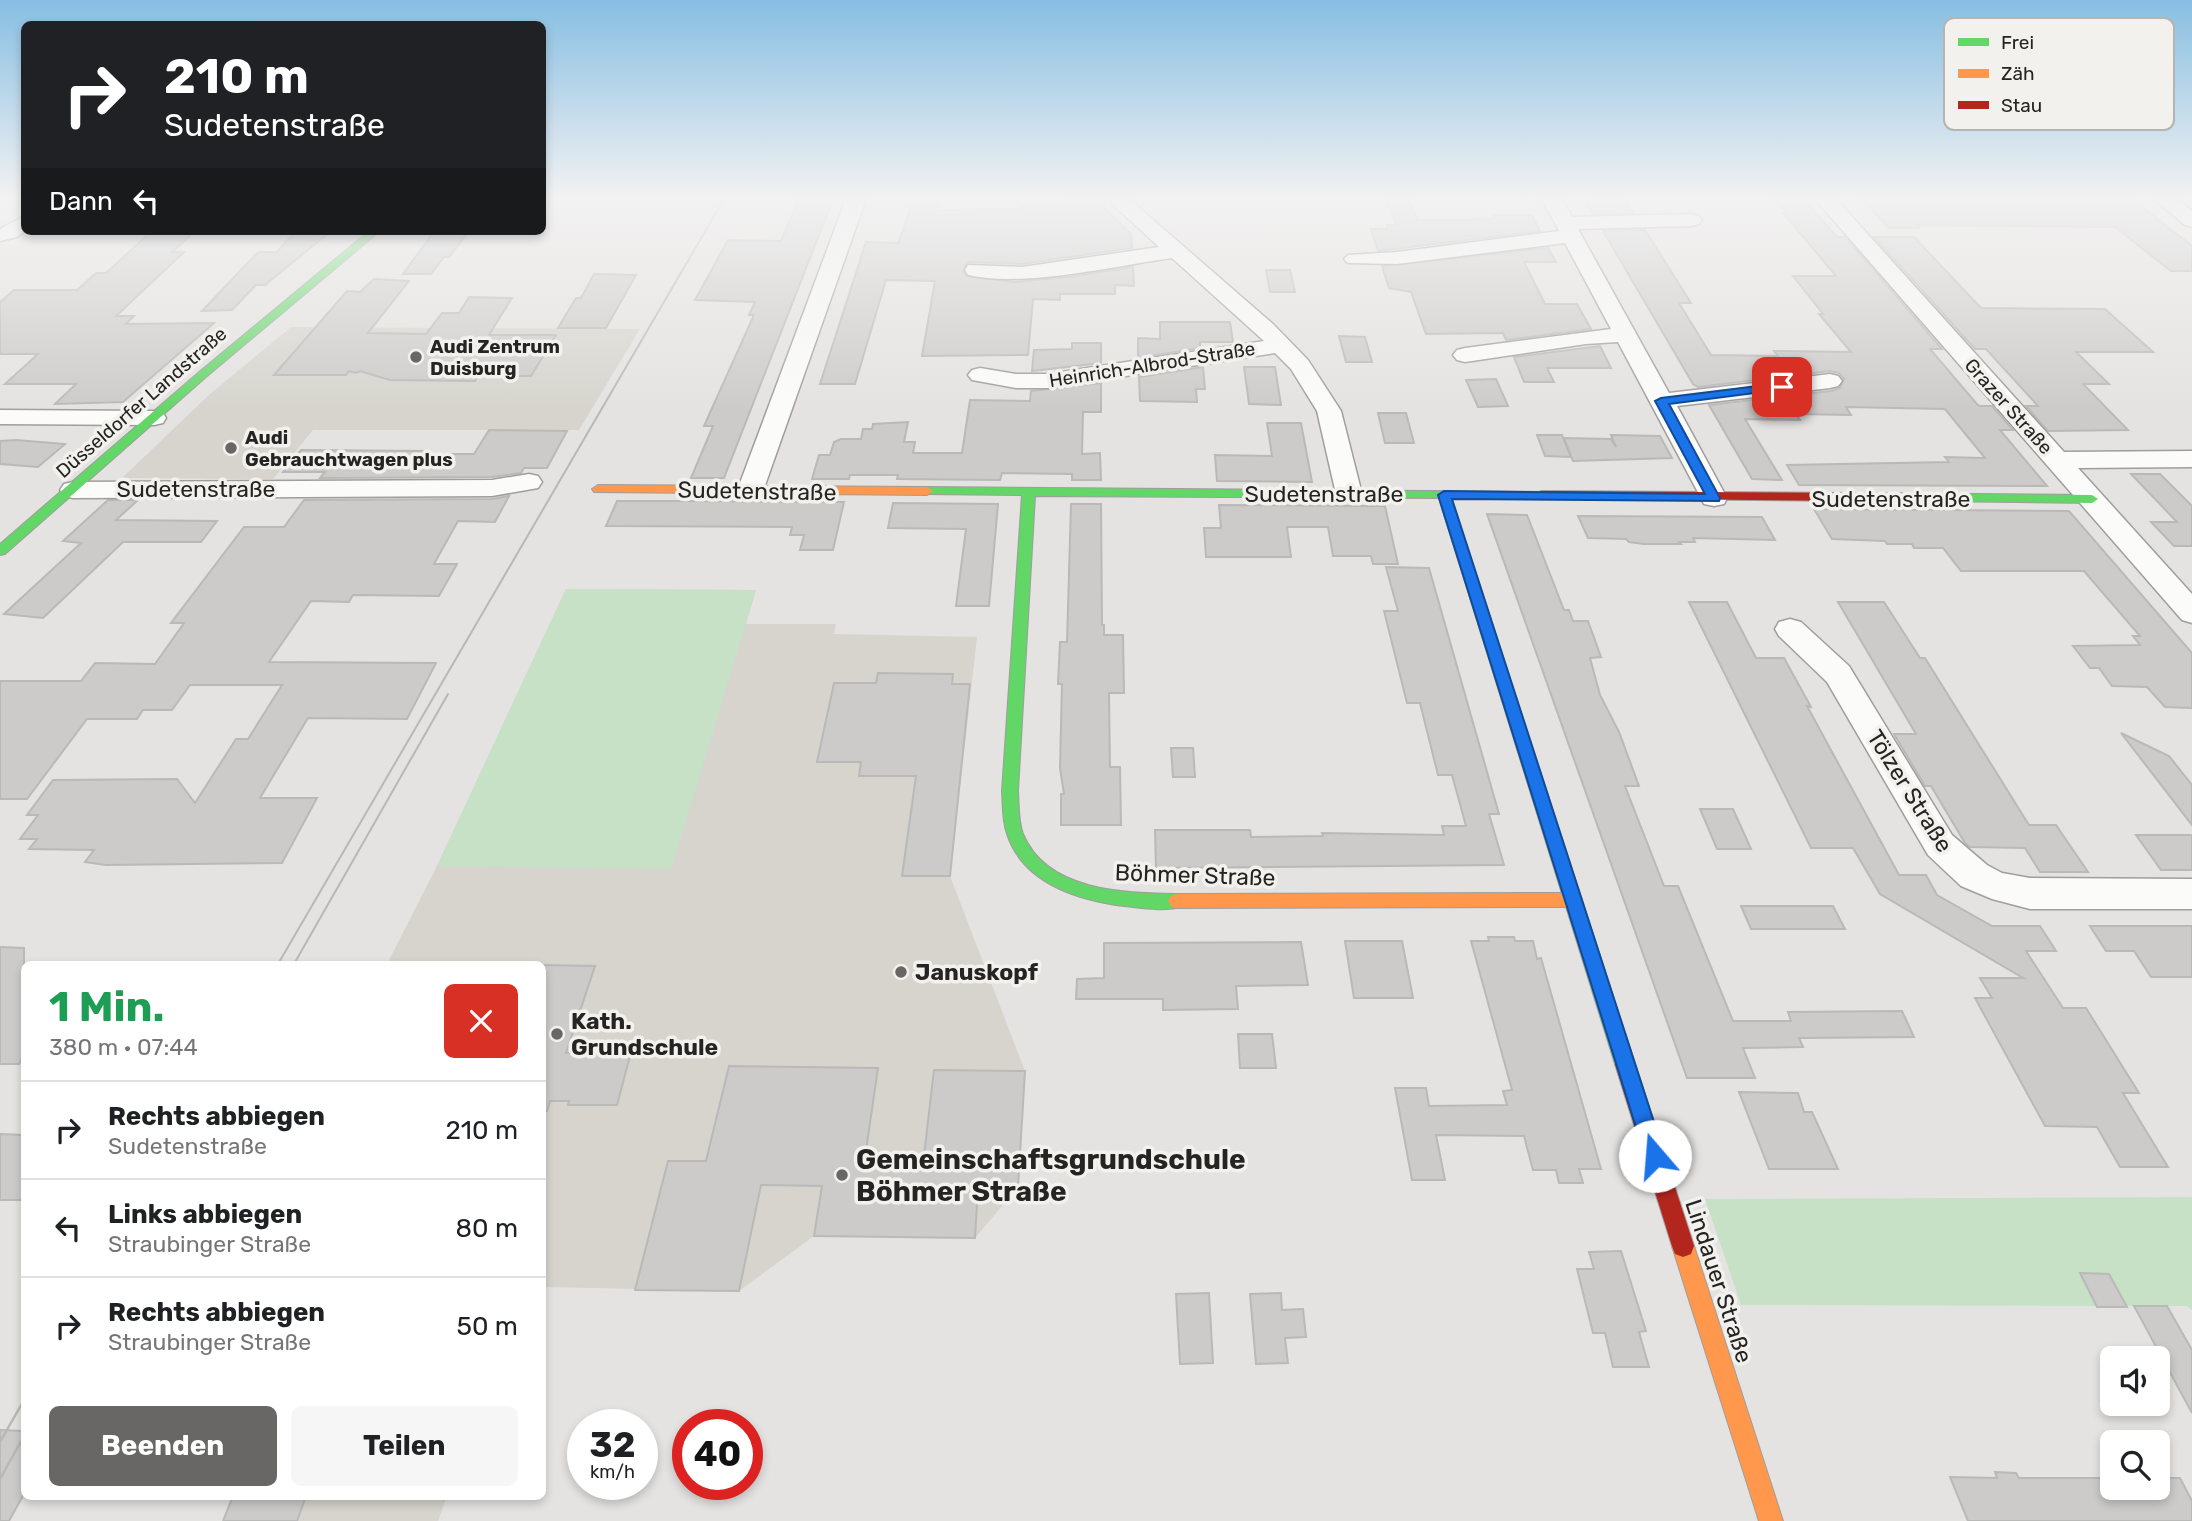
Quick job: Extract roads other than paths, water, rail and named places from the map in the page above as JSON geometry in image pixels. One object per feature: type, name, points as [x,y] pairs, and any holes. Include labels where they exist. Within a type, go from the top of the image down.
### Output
[{"type":"street","name":"Düsseldorfer Landstraße","points":[[0,551],[329,270]]},
{"type":"street","points":[[750,491],[830,270]]},
{"type":"street","points":[[976,270],[1022,273],[1043,270]]},
{"type":"street","name":"Heinrich-Albrod-Straße","points":[[1197,270],[1282,345],[1314,383],[1329,411],[1349,495]]},
{"type":"street","points":[[1591,270],[1714,498]]},
{"type":"street","name":"Grazer Straße","points":[[1888,270],[2192,613]]},
{"type":"street","points":[[1465,355],[1586,337],[1626,335]]},
{"type":"street","name":"Heinrich-Albrod-Straße","points":[[980,375],[1016,381],[1048,381],[1282,345]]},
{"type":"street","points":[[1661,401],[1830,381]]},
{"type":"street","points":[[0,417],[154,418]]},
{"type":"street","points":[[2056,460],[2192,459]]},
{"type":"street","name":"Sudetenstraße","points":[[73,489],[492,488],[529,482]]},
{"type":"street","name":"Sudetenstraße","points":[[598,489],[2092,499]]},
{"type":"street","name":"Böhmer Straße","points":[[1030,493],[1010,791],[1016,838],[1039,870],[1080,891],[1132,901],[1573,900]]},
{"type":"street","name":"Lindauer Straße","points":[[1444,495],[1771,1521]]},
{"type":"street","name":"Tölzer Straße","points":[[1790,629],[1838,674],[1940,845],[1957,865],[1976,877],[2014,892],[2045,895],[2192,894]]},
{"type":"tram line","points":[[280,961],[683,270]]},
{"type":"tram line","points":[[296,961],[448,694]]},
{"type":"tram line","points":[[0,1442],[21,1405]]},
{"type":"tram line","points":[[0,1479],[21,1441]]},
{"type":"place","name":"Audi Zentrum Duisburg","points":[[416,357]]},
{"type":"place","name":"Audi Gebrauchtwagen plus","points":[[231,448]]},
{"type":"place","name":"Januskopf","points":[[901,972]]},
{"type":"place","name":"Kath. Grundschule","points":[[557,1034]]},
{"type":"place","name":"Gemeinschaftsgrundschule Böhmer Straße","points":[[842,1175]]}]
